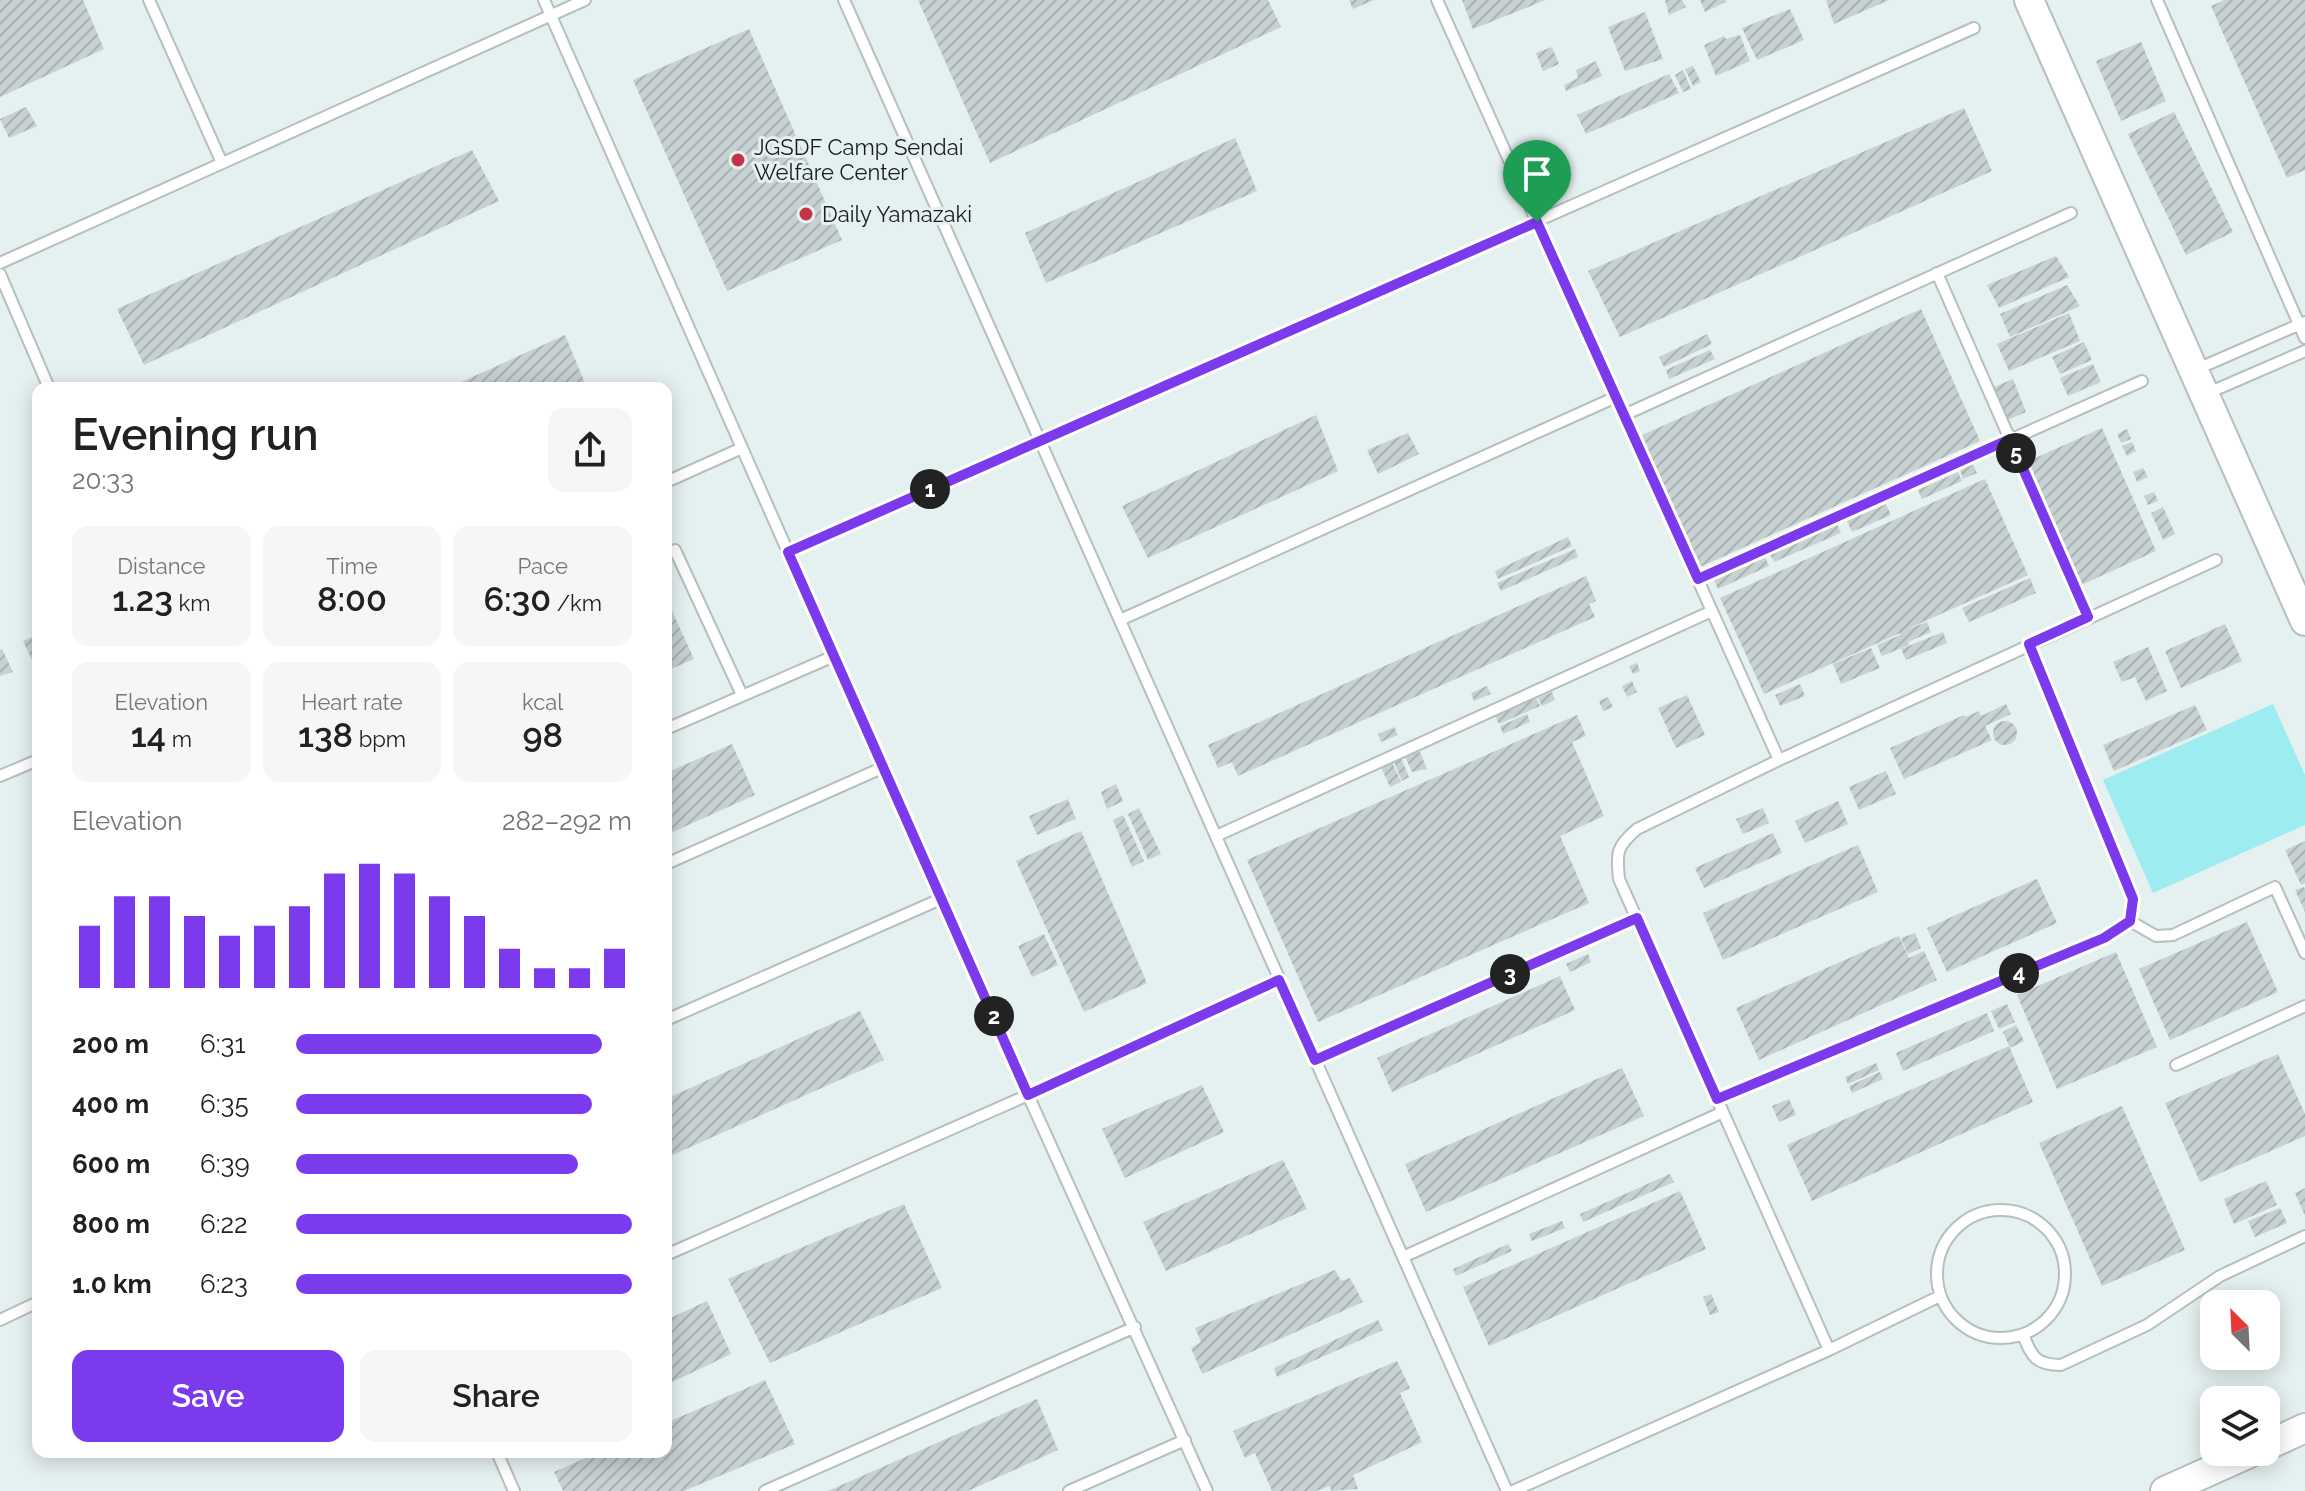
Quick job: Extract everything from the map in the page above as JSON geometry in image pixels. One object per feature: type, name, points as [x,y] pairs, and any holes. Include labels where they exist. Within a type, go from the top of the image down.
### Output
[{"type":"street","points":[[2029,0],[2305,621]]},
{"type":"street","points":[[2280,1440],[2305,1428]]},
{"type":"street","points":[[2165,1491],[2221,1466]]},
{"type":"lane","points":[[149,0],[222,163]]},
{"type":"lane","points":[[544,0],[1028,1095],[1207,1491]]},
{"type":"lane","points":[[0,263],[585,0]]},
{"type":"lane","points":[[844,0],[1507,1491]]},
{"type":"lane","points":[[1437,0],[1779,760]]},
{"type":"lane","points":[[2157,0],[2302,323],[2305,338]]},
{"type":"lane","points":[[788,552],[1974,28]]},
{"type":"lane","points":[[1624,415],[2071,213]]},
{"type":"lane","points":[[1937,273],[2088,617]]},
{"type":"lane","points":[[0,274],[46,382]]},
{"type":"lane","points":[[2199,383],[2302,323]]},
{"type":"lane","points":[[2199,383],[2305,351]]},
{"type":"lane","points":[[1698,579],[2142,381]]},
{"type":"lane","points":[[1120,620],[1616,397]]},
{"type":"lane","points":[[672,479],[742,448]]},
{"type":"lane","points":[[672,551],[675,550],[742,695]]},
{"type":"lane","points":[[1829,1350],[1619,879],[1617,858],[1621,842],[1637,829],[1779,760],[2216,560]]},
{"type":"lane","points":[[1216,836],[1712,611]]},
{"type":"lane","points":[[1717,1099],[2104,938],[2130,921],[2133,899],[2029,644]]},
{"type":"lane","points":[[672,726],[834,656]]},
{"type":"lane","points":[[0,776],[32,763]]},
{"type":"lane","points":[[672,861],[884,767]]},
{"type":"lane","points":[[2130,921],[2156,936],[2173,935],[2275,887],[2305,953]]},
{"type":"lane","points":[[672,1017],[943,898]]},
{"type":"lane","points":[[1315,1060],[1637,918]]},
{"type":"lane","points":[[672,1252],[1279,980]]},
{"type":"lane","points":[[2176,1065],[2305,1006]]},
{"type":"lane","points":[[1403,1257],[1723,1112]]},
{"type":"lane","points":[[2008,1210],[2029,1216],[2047,1228],[2060,1246],[2066,1266],[2064,1288],[2056,1308],[2042,1324],[2023,1335],[2003,1339],[1983,1336],[1965,1328],[1950,1314],[1940,1296],[1936,1275],[1940,1253],[1950,1234],[1966,1220],[1986,1211],[2008,1210]]},
{"type":"lane","points":[[2023,1335],[2036,1359],[2045,1365],[2061,1365],[2147,1325],[2220,1276],[2305,1236]]},
{"type":"lane","points":[[1513,1491],[1829,1350],[1940,1296]]},
{"type":"lane","points":[[0,1320],[32,1305]]},
{"type":"lane","points":[[765,1491],[1135,1327]]},
{"type":"lane","points":[[1069,1491],[1185,1440]]},
{"type":"lane","points":[[500,1458],[514,1491]]},
{"type":"shaded area","points":[[2273,704],[2305,775],[2305,825],[2153,893],[2103,780]]},
{"type":"building","points":[[0,0],[83,0],[104,49],[0,97]]},
{"type":"building","points":[[918,0],[1268,0],[1281,27],[990,163]]},
{"type":"building","points":[[1349,0],[1374,0],[1353,9]]},
{"type":"building","points":[[1462,0],[1546,0],[1473,29]]},
{"type":"building","points":[[1665,0],[1682,0],[1686,7],[1669,15]]},
{"type":"building","points":[[1700,0],[1725,0],[1726,2],[1705,12]]},
{"type":"building","points":[[1826,0],[1889,0],[1834,24]]},
{"type":"building","points":[[2224,0],[2305,0],[2305,170],[2287,178],[2211,6]]},
{"type":"building","points":[[1790,9],[1804,40],[1757,60],[1742,28]]},
{"type":"building","points":[[1645,12],[1663,59],[1625,71],[1608,27]]},
{"type":"building","name":"JGSDF Camp Sendai Welfare Center","points":[[749,29],[842,240],[727,291],[633,80]]},
{"type":"building","points":[[1740,35],[1750,61],[1716,76],[1704,45],[1724,36],[1726,39]]},
{"type":"building","points":[[2141,42],[2166,101],[2121,121],[2096,61]]},
{"type":"building","points":[[1552,47],[1559,64],[1543,71],[1536,53]]},
{"type":"building","points":[[1596,61],[1602,76],[1566,91],[1564,85],[1578,78],[1576,70]]},
{"type":"building","points":[[1693,66],[1701,82],[1693,86],[1685,69]]},
{"type":"building","points":[[1683,70],[1691,89],[1683,92],[1675,75]]},
{"type":"building","points":[[1669,74],[1679,93],[1586,134],[1577,115]]},
{"type":"building","points":[[26,107],[37,126],[9,138],[0,119]]},
{"type":"building","points":[[1964,108],[1992,171],[1620,337],[1588,271]]},
{"type":"building","points":[[2174,112],[2233,232],[2186,255],[2128,134]]},
{"type":"building","points":[[1235,138],[1257,191],[1046,283],[1025,233]]},
{"type":"building","points":[[472,150],[499,201],[144,365],[117,309]]},
{"type":"building","points":[[2056,256],[2069,277],[1999,308],[1987,285]]},
{"type":"building","points":[[2067,285],[2080,306],[2010,337],[2000,314]]},
{"type":"building","points":[[1921,309],[1980,441],[1700,567],[1640,436]]},
{"type":"building","points":[[2069,313],[2080,341],[2009,371],[1997,344]]},
{"type":"building","points":[[1707,334],[1712,344],[1664,367],[1659,357]]},
{"type":"building","points":[[565,335],[585,382],[461,382]]},
{"type":"building","points":[[2084,342],[2092,360],[2060,374],[2052,357]]},
{"type":"building","points":[[1710,350],[1715,359],[1669,379],[1666,370]]},
{"type":"building","points":[[2093,364],[2101,382],[2068,396],[2060,378]]},
{"type":"building","points":[[2013,379],[2026,412],[2005,421],[1992,388]]},
{"type":"building","points":[[1316,415],[1338,471],[1148,558],[1122,506]]},
{"type":"building","points":[[2102,428],[2156,551],[2079,586],[2037,491],[2027,496],[2017,474],[2027,469],[2024,463]]},
{"type":"building","points":[[2127,429],[2131,439],[2121,443],[2117,434]]},
{"type":"building","points":[[1408,433],[1419,454],[1378,474],[1367,450]]},
{"type":"building","points":[[2132,442],[2136,451],[2127,456],[2122,446]]},
{"type":"building","points":[[1973,464],[1977,473],[1963,479],[1960,470]]},
{"type":"building","points":[[2143,468],[2148,477],[2137,482],[2133,472]]},
{"type":"building","points":[[1958,472],[1962,481],[1922,499],[1918,490]]},
{"type":"building","points":[[1985,479],[2028,575],[1905,630],[1927,622],[1931,632],[1908,642],[1909,645],[1882,656],[1877,645],[1900,633],[1764,694],[1720,598]]},
{"type":"building","points":[[2154,492],[2158,501],[2148,505],[2144,496]]},
{"type":"building","points":[[1886,504],[1891,515],[1852,532],[1847,521]]},
{"type":"building","points":[[2163,507],[2175,534],[2163,540],[2151,513]]},
{"type":"building","points":[[1836,522],[1841,533],[1774,562],[1769,552]]},
{"type":"building","points":[[1568,537],[1572,546],[1498,579],[1495,571]]},
{"type":"building","points":[[1575,549],[1578,557],[1501,591],[1497,583]]},
{"type":"building","points":[[1765,557],[1769,566],[1718,589],[1714,580]]},
{"type":"building","points":[[1586,576],[1596,601],[1589,604],[1595,617],[1238,776],[1232,762],[1218,768],[1208,745]]},
{"type":"building","points":[[2030,578],[2036,593],[1969,622],[1962,608]]},
{"type":"building","points":[[672,611],[694,659],[672,668]]},
{"type":"building","points":[[2225,624],[2242,661],[2181,688],[2165,651]]},
{"type":"building","points":[[1943,632],[1947,643],[1906,660],[1901,649]]},
{"type":"building","points":[[32,637],[32,660],[23,641]]},
{"type":"building","points":[[2148,647],[2167,691],[2146,701],[2135,677],[2122,682],[2113,662]]},
{"type":"building","points":[[1871,648],[1880,668],[1841,684],[1833,664]]},
{"type":"building","points":[[0,650],[13,672],[0,676]]},
{"type":"building","points":[[1637,663],[1640,671],[1633,674],[1629,666]]},
{"type":"building","points":[[1632,681],[1637,692],[1627,697],[1622,686]]},
{"type":"building","points":[[1800,684],[1805,696],[1780,706],[1775,695]]},
{"type":"building","points":[[1487,686],[1491,694],[1474,701],[1471,693]]},
{"type":"building","points":[[1552,692],[1555,700],[1542,706],[1538,698]]},
{"type":"building","points":[[1687,695],[1705,735],[1676,748],[1658,708]]},
{"type":"building","points":[[1608,697],[1613,707],[1603,711],[1599,701]]},
{"type":"building","points":[[1536,698],[1540,706],[1499,724],[1495,716]]},
{"type":"building","points":[[2006,704],[2011,714],[1985,726],[1992,740],[1904,779],[1890,748],[1964,715],[1966,717],[1979,711],[1981,716]]},
{"type":"building","points":[[2195,705],[2207,730],[2114,771],[2103,745]]},
{"type":"building","points":[[1527,714],[1530,722],[1503,734],[1500,726]]},
{"type":"building","points":[[1577,715],[1586,736],[1572,742],[1604,816],[1560,836],[1589,903],[1318,1022],[1247,860]]},
{"type":"building","points":[[2005,721],[2014,724],[2017,733],[2014,742],[2005,745],[1996,742],[1993,733],[1996,724]]},
{"type":"building","points":[[1394,727],[1398,735],[1381,742],[1378,734]]},
{"type":"building","points":[[732,744],[755,795],[672,832],[672,770]]},
{"type":"building","points":[[1414,749],[1416,753],[1420,752],[1427,769],[1412,772],[1404,754]]},
{"type":"building","points":[[1401,758],[1409,777],[1402,781],[1394,762]]},
{"type":"building","points":[[1392,762],[1401,782],[1390,787],[1381,767]]},
{"type":"building","points":[[1886,771],[1896,794],[1859,810],[1849,787]]},
{"type":"building","points":[[1116,784],[1123,801],[1107,809],[1101,792]]},
{"type":"building","points":[[1068,799],[1076,819],[1037,835],[1029,816]]},
{"type":"building","points":[[1838,801],[1848,824],[1805,843],[1795,821]]},
{"type":"building","points":[[1139,808],[1161,854],[1148,860],[1128,814]]},
{"type":"building","points":[[1763,808],[1769,823],[1743,834],[1736,819]]},
{"type":"building","points":[[1123,815],[1144,861],[1132,867],[1113,820]]},
{"type":"building","points":[[1081,831],[1147,983],[1084,1012],[1016,861]]},
{"type":"building","points":[[1773,833],[1782,853],[1704,888],[1695,868]]},
{"type":"building","points":[[2305,841],[2305,883],[2301,885],[2285,850]]},
{"type":"building","points":[[1858,845],[1878,892],[1723,960],[1703,913]]},
{"type":"building","points":[[2037,879],[2057,923],[1947,972],[1927,928]]},
{"type":"building","points":[[2304,887],[2305,890],[2305,912],[2295,890]]},
{"type":"building","points":[[2247,922],[2278,992],[2170,1040],[2139,969]]},
{"type":"building","points":[[1915,933],[1921,948],[1908,954],[1901,938]]},
{"type":"building","points":[[1044,934],[1058,965],[1032,977],[1018,946]]},
{"type":"building","points":[[1899,936],[1909,958],[1924,951],[1937,980],[1759,1060],[1736,1008]]},
{"type":"building","points":[[2116,952],[2157,1047],[2057,1089],[2017,995]]},
{"type":"building","points":[[1588,954],[1591,962],[1570,972],[1566,964]]},
{"type":"building","points":[[1560,976],[1575,1010],[1392,1092],[1377,1058]]},
{"type":"building","points":[[2007,1004],[2015,1022],[1999,1029],[1991,1011]]},
{"type":"building","points":[[860,1011],[884,1060],[672,1155],[672,1096]]},
{"type":"building","points":[[1987,1013],[1994,1031],[1903,1071],[1896,1053]]},
{"type":"building","points":[[2016,1025],[2024,1041],[2010,1048],[2003,1032]]},
{"type":"building","points":[[2009,1046],[2033,1102],[1812,1201],[1787,1145]]},
{"type":"building","points":[[2278,1054],[2305,1114],[2305,1136],[2200,1182],[2165,1103]]},
{"type":"building","points":[[1876,1063],[1879,1070],[1848,1084],[1845,1077]]},
{"type":"building","points":[[1622,1068],[1644,1116],[1426,1212],[1405,1164]]},
{"type":"building","points":[[1880,1072],[1883,1079],[1852,1093],[1849,1086]]},
{"type":"building","points":[[1202,1085],[1224,1132],[1125,1178],[1102,1129]]},
{"type":"building","points":[[1789,1099],[1796,1115],[1779,1122],[1772,1106]]},
{"type":"building","points":[[2122,1106],[2185,1250],[2102,1286],[2039,1143]]},
{"type":"building","points":[[1283,1160],[1307,1209],[1166,1271],[1143,1222]]},
{"type":"building","points":[[1670,1174],[1674,1182],[1583,1222],[1580,1214]]},
{"type":"building","points":[[2266,1181],[2277,1205],[2234,1224],[2224,1199]]},
{"type":"building","points":[[2305,1188],[2305,1216],[2295,1193]]},
{"type":"building","points":[[1680,1191],[1706,1249],[1489,1346],[1463,1287]]},
{"type":"building","points":[[904,1204],[942,1288],[770,1363],[728,1279]]},
{"type":"building","points":[[2280,1208],[2287,1223],[2255,1237],[2248,1221]]},
{"type":"building","points":[[1562,1221],[1565,1228],[1532,1241],[1529,1234]]},
{"type":"building","points":[[1508,1244],[1512,1251],[1456,1276],[1453,1269]]},
{"type":"building","points":[[1335,1270],[1341,1281],[1350,1278],[1363,1302],[1202,1374],[1191,1348],[1201,1342],[1195,1328]]},
{"type":"building","points":[[1711,1294],[1719,1312],[1710,1315],[1703,1297]]},
{"type":"building","points":[[707,1301],[731,1354],[672,1382],[672,1317]]},
{"type":"building","points":[[1378,1320],[1383,1330],[1277,1377],[1274,1368]]},
{"type":"building","points":[[1397,1361],[1410,1388],[1400,1393],[1422,1442],[1353,1475],[1358,1489],[1331,1491],[1330,1486],[1316,1491],[1272,1491],[1255,1453],[1245,1458],[1233,1431]]},
{"type":"building","points":[[765,1380],[795,1444],[684,1491],[563,1491],[554,1472],[586,1458],[672,1458],[672,1420]]},
{"type":"building","points":[[1037,1399],[1058,1450],[968,1491],[828,1491]]},
{"type":"place","name":"JGSDF Camp Sendai Welfare Center","points":[[738,160]]},
{"type":"place","name":"Daily Yamazaki","points":[[806,214]]},
{"type":"route","points":[[1537,222],[1698,579],[2010,439],[2088,617],[2029,644],[2133,899],[2130,921],[2104,938],[1717,1099],[1637,918],[1315,1060],[1279,980],[1028,1095],[788,552],[1537,222]]}]
